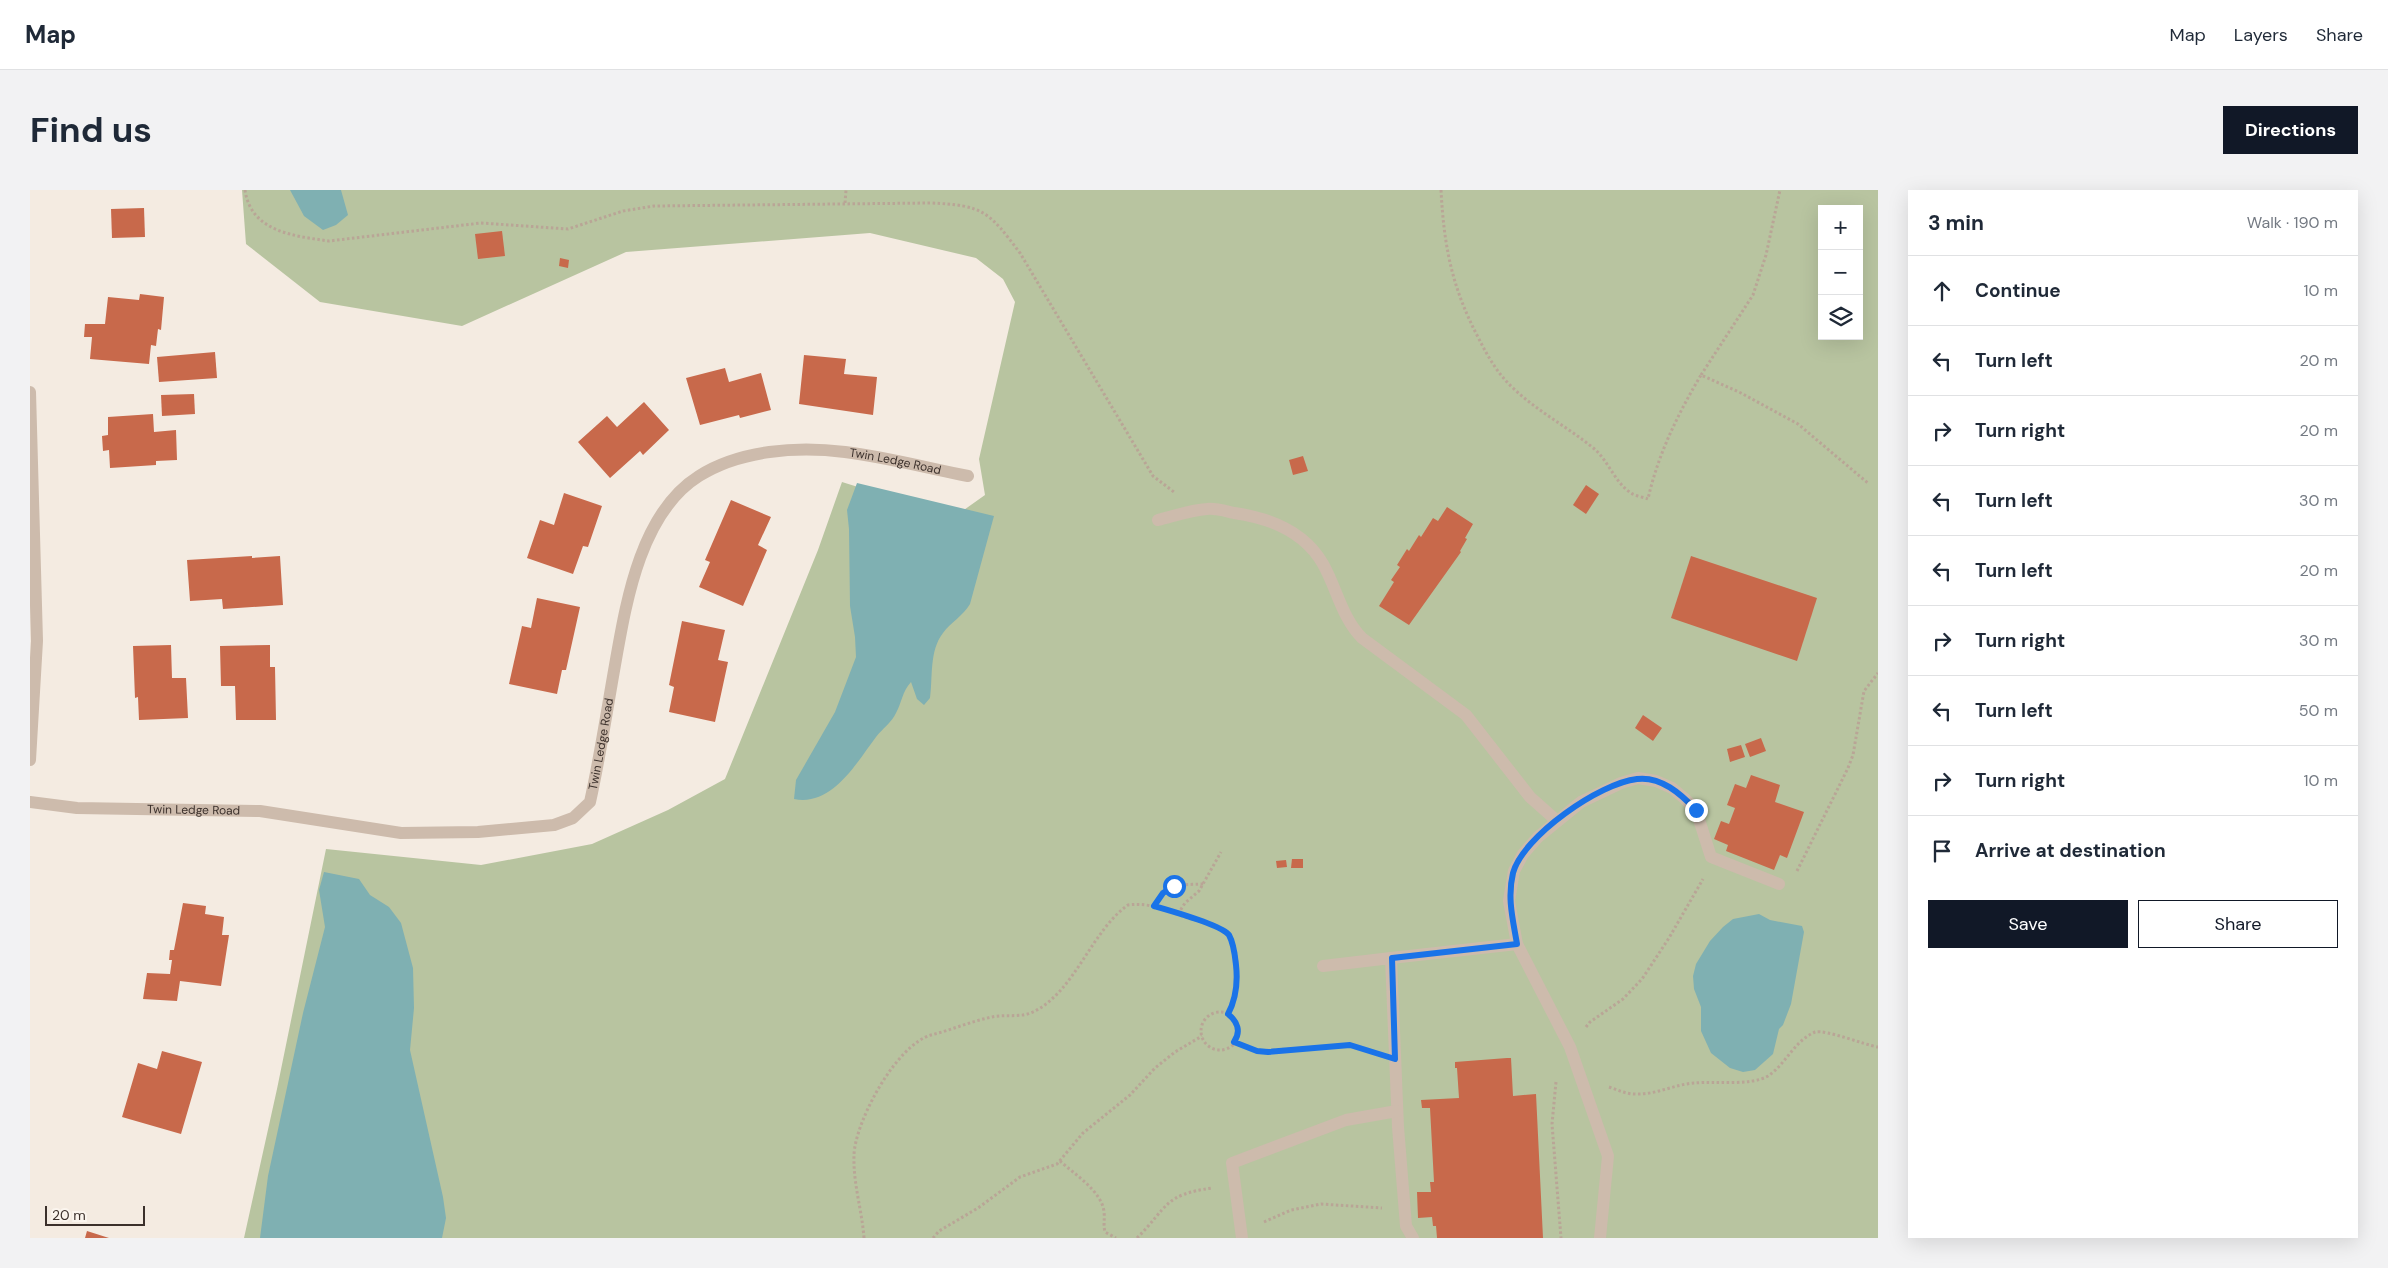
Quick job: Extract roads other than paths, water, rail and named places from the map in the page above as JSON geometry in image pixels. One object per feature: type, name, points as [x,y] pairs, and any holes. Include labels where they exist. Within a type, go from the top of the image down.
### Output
[{"type":"street","points":[[30,392],[37,640],[34,718],[30,760]]},
{"type":"street","name":"Twin Ledge Road","points":[[30,802],[77,808],[260,811],[401,833],[478,832],[554,825],[573,818],[590,802],[629,590],[646,542],[658,521],[676,496],[697,477],[726,462],[752,455],[813,450],[846,452],[968,476]]},
{"type":"street","points":[[1158,520],[1207,509],[1253,515],[1278,523],[1300,537],[1322,562],[1338,594],[1350,626],[1362,638],[1466,715],[1530,797],[1557,821]]},
{"type":"street","points":[[1600,1238],[1608,1156],[1570,1047],[1517,944],[1509,901],[1514,871],[1523,854],[1538,837],[1581,802],[1620,783],[1638,778],[1656,781],[1672,788],[1696,810],[1712,857],[1779,884]]},
{"type":"street","points":[[1323,966],[1517,944]]},
{"type":"street","points":[[1392,958],[1397,1111],[1406,1226],[1413,1238]]},
{"type":"street","points":[[1241,1234],[1232,1163],[1346,1120],[1397,1111]]},
{"type":"water","points":[[290,190],[341,190],[348,215],[336,225],[323,230],[304,216]]},
{"type":"water","points":[[857,483],[994,516],[970,604],[943,633],[935,648],[930,698],[924,705],[917,699],[911,682],[894,716],[842,780],[820,796],[808,800],[794,799],[796,780],[835,712],[856,657],[850,606],[847,510]]},
{"type":"water","points":[[324,872],[359,879],[370,895],[389,907],[401,923],[413,968],[414,1008],[410,1050],[443,1197],[446,1218],[442,1238],[260,1238],[268,1176],[303,1013],[325,927],[319,890]]},
{"type":"water","points":[[1759,914],[1770,920],[1802,926],[1804,932],[1791,1004],[1783,1025],[1779,1029],[1773,1054],[1755,1070],[1743,1072],[1730,1068],[1711,1053],[1701,1031],[1701,1007],[1694,989],[1693,976],[1696,964],[1710,941],[1723,927],[1733,919]]}]
